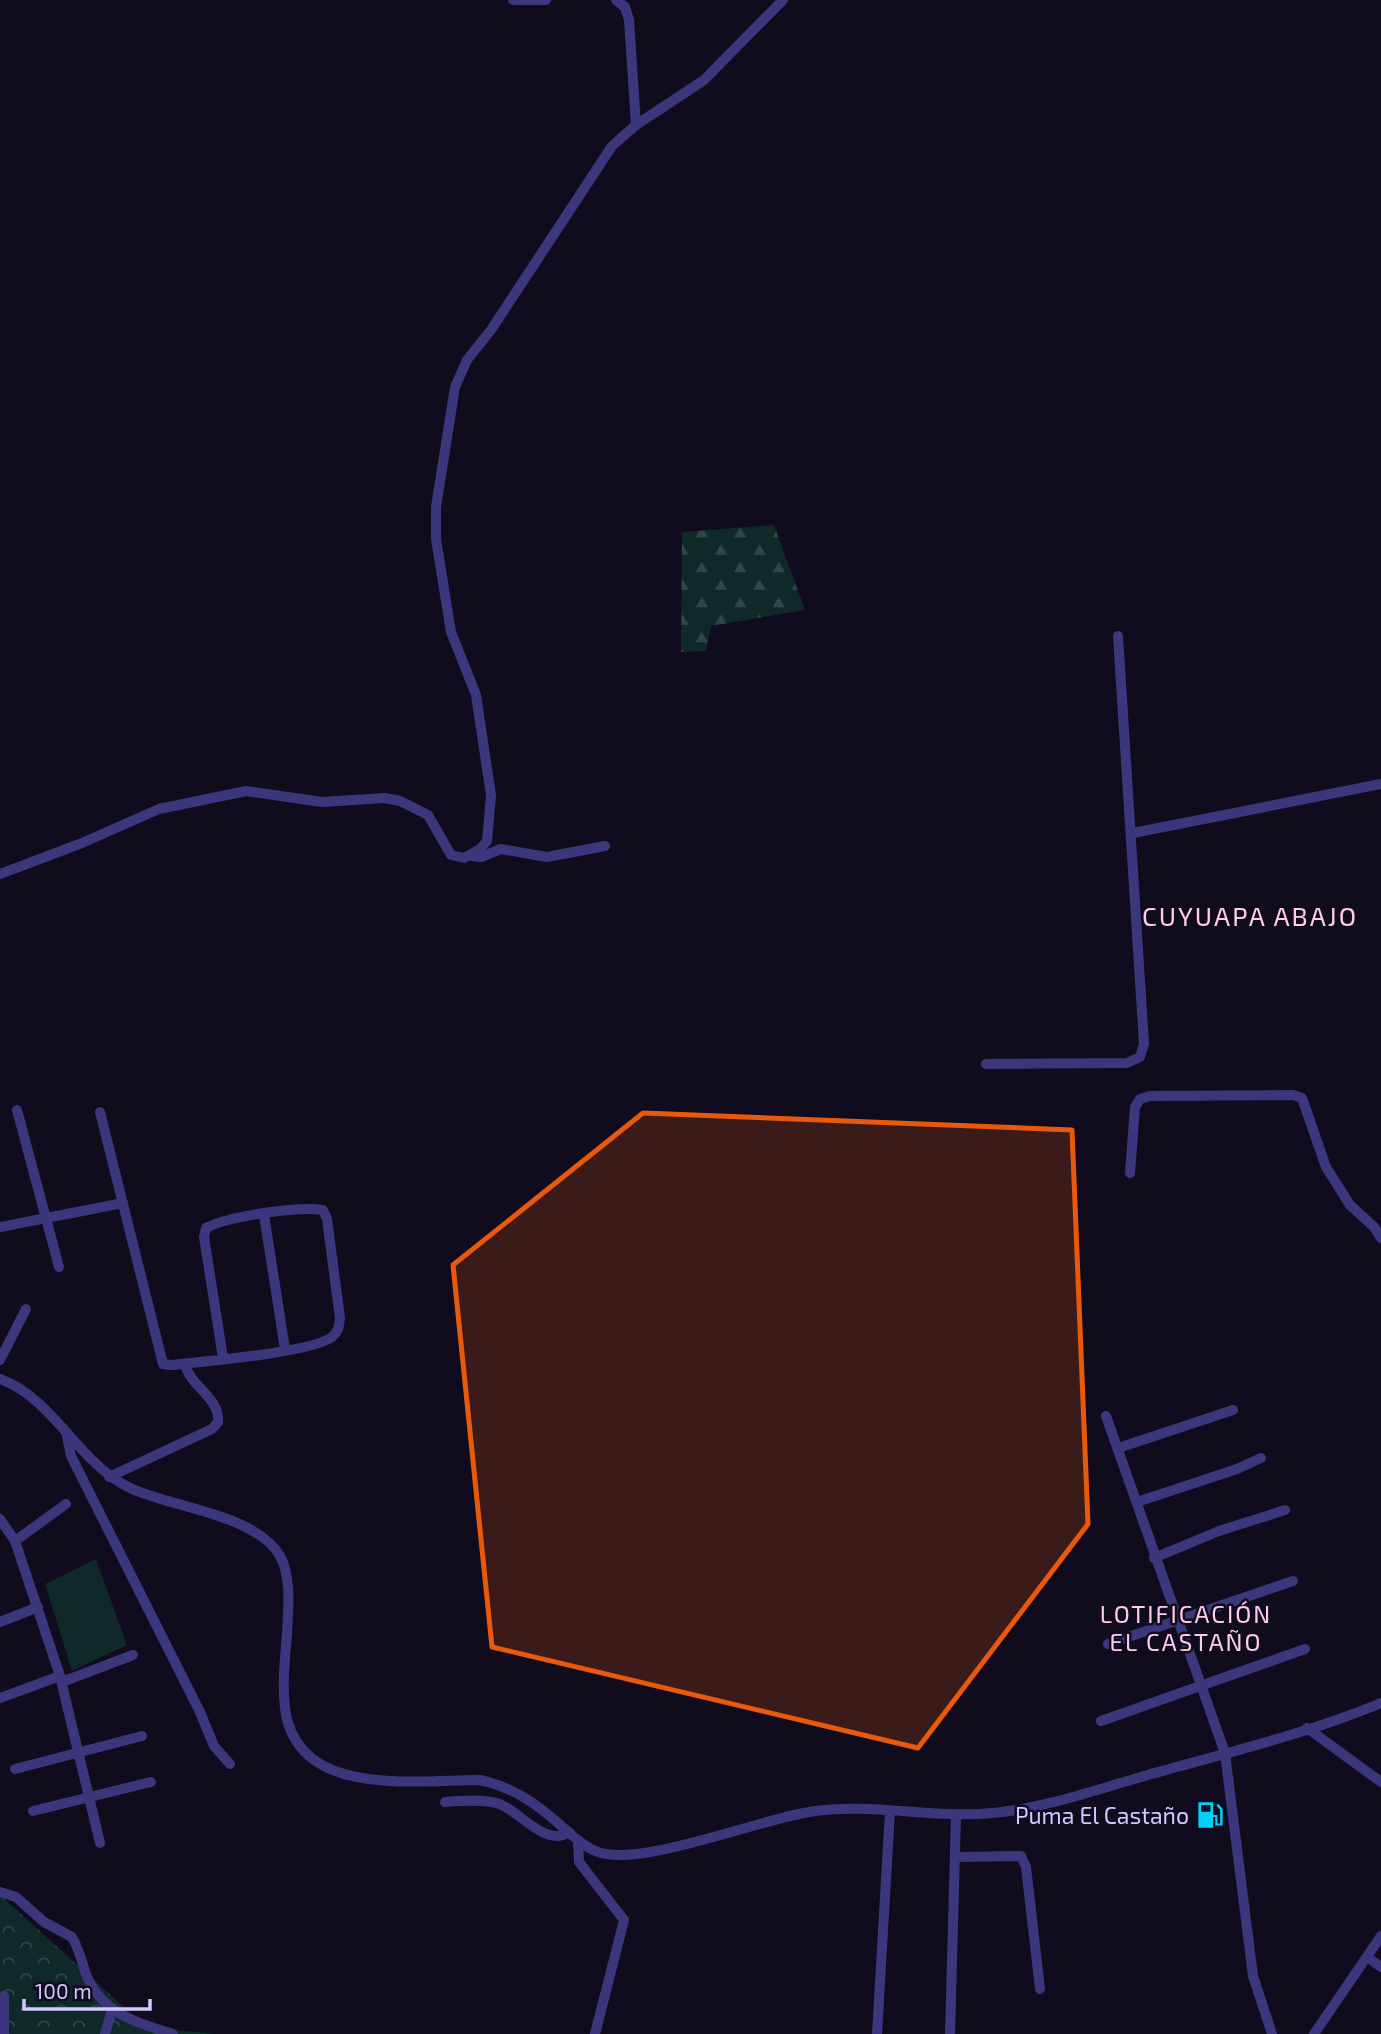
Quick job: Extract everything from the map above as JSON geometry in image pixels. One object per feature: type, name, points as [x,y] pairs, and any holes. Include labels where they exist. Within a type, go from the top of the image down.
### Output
[{"type":"street","points":[[513,0],[546,0]]},
{"type":"street","points":[[616,0],[625,8],[629,20],[636,125]]},
{"type":"street","points":[[471,856],[487,841],[491,795],[476,695],[455,644],[446,611],[435,522],[455,387],[467,360],[492,330],[612,146],[636,125],[704,80],[783,0]]},
{"type":"street","points":[[986,1064],[1127,1063],[1140,1058],[1144,1044],[1133,833],[1118,636]]},
{"type":"street","points":[[1133,833],[1381,784]]},
{"type":"street","points":[[0,874],[82,844],[159,808],[246,791],[322,802],[385,798],[400,801],[428,815],[451,855],[457,858],[481,857],[501,849],[547,857],[605,846]]},
{"type":"street","points":[[1130,1173],[1135,1107],[1140,1099],[1150,1096],[1293,1095],[1302,1098],[1307,1107],[1326,1167],[1350,1205],[1374,1227],[1381,1238]]},
{"type":"street","points":[[17,1110],[59,1267]]},
{"type":"street","points":[[100,1112],[163,1364],[186,1364],[285,1349],[331,1338],[339,1329],[340,1318],[327,1219],[323,1210],[313,1208],[264,1215],[214,1223],[206,1228],[204,1237],[223,1357]]},
{"type":"street","points":[[0,1227],[123,1202]]},
{"type":"street","points":[[264,1215],[285,1349]]},
{"type":"street","points":[[0,1360],[26,1309]]},
{"type":"street","points":[[109,1476],[212,1429],[218,1422],[215,1405],[191,1378],[186,1364]]},
{"type":"street","points":[[0,1379],[27,1393],[109,1476],[154,1497],[239,1525],[258,1534],[280,1556],[287,1586],[285,1710],[295,1741],[314,1762],[341,1775],[480,1780],[499,1784],[528,1799],[578,1840],[602,1853],[634,1854],[804,1813],[851,1807],[956,1815],[997,1813],[1043,1804],[1225,1754],[1379,1705]]},
{"type":"street","points":[[1118,1448],[1233,1410]]},
{"type":"street","points":[[1106,1416],[1225,1754],[1254,1976],[1272,2034]]},
{"type":"street","points":[[67,1436],[71,1456],[200,1712],[214,1746],[230,1764]]},
{"type":"street","points":[[1137,1502],[1237,1469],[1261,1458]]},
{"type":"street","points":[[15,1541],[66,1504]]},
{"type":"street","points":[[1154,1558],[1219,1531],[1285,1510]]},
{"type":"street","points":[[0,1519],[4,1532],[15,1541],[61,1679],[100,1843]]},
{"type":"street","points":[[1108,1644],[1293,1581]]},
{"type":"street","points":[[0,1622],[38,1607]]},
{"type":"street","points":[[1101,1721],[1304,1649]]},
{"type":"street","points":[[0,1698],[133,1655]]},
{"type":"street","points":[[1307,1728],[1381,1782]]},
{"type":"street","points":[[15,1769],[142,1736]]},
{"type":"street","points":[[33,1811],[151,1782]]},
{"type":"street","points":[[445,1802],[496,1803],[548,1836],[563,1836],[569,1832]]},
{"type":"street","points":[[877,2034],[890,1811]]},
{"type":"street","points":[[950,2034],[956,1815]]},
{"type":"street","points":[[578,1840],[579,1863],[624,1920],[595,2034]]},
{"type":"street","points":[[956,1857],[1021,1856],[1026,1867],[1040,1989]]},
{"type":"street","points":[[0,1892],[16,1897],[44,1922],[72,1937],[88,1978],[98,1996],[112,2010],[173,2034]]},
{"type":"street","points":[[1314,2034],[1381,1936]]},
{"type":"street","points":[[1367,1957],[1381,1967]]},
{"type":"street","points":[[4,1996],[4,2034]]},
{"type":"street","points":[[104,2034],[112,2010]]},
{"type":"highlighted area","points":[[643,1113],[1072,1130],[1088,1524],[918,1748],[492,1647],[453,1265]]},
{"type":"green space","points":[[774,525],[805,610],[711,626],[706,651],[681,652],[682,532]]},
{"type":"green space","points":[[96,1559],[127,1645],[72,1671],[45,1584]]},
{"type":"green space","points":[[0,1895],[146,2027],[215,2034],[0,2034]]},
{"type":"place","name":"Puma El Castaño","points":[[1210,1815]]},
{"type":"district","name":"CUYUAPA ABAJO","points":[[1250,915]]},
{"type":"district","name":"LOTIFICACIÓN EL CASTAÑO","points":[[1186,1627]]}]
